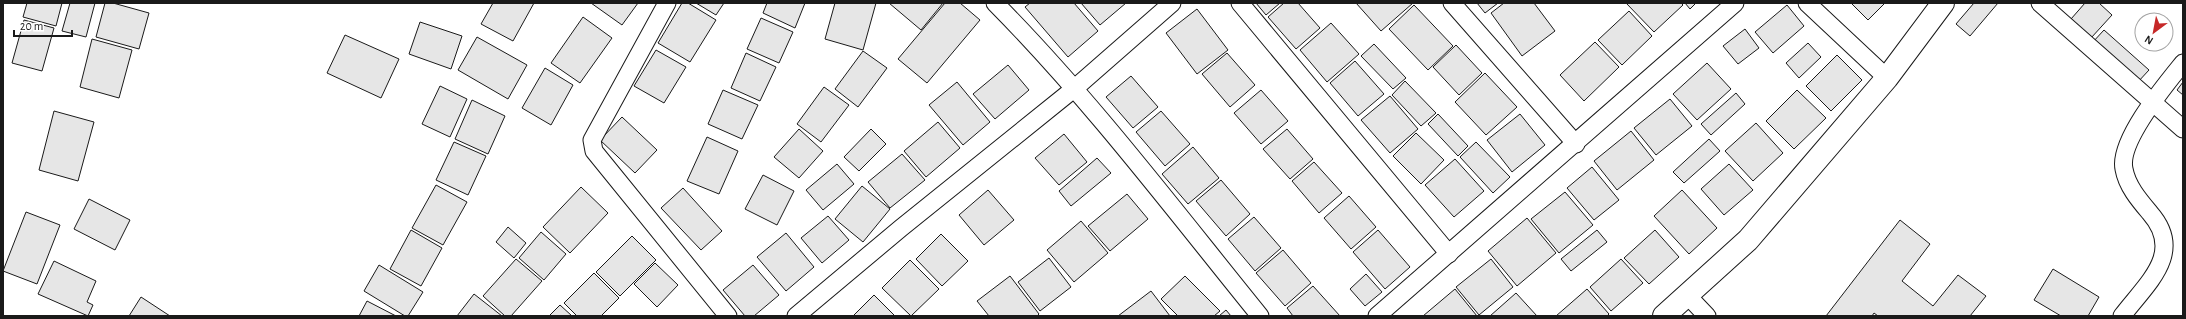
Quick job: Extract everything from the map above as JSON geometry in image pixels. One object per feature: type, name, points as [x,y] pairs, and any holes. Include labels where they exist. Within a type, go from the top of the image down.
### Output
[{"type":"street","points":[[667,3],[592,140],[594,151],[728,316]]},
{"type":"street","points":[[995,3],[1075,88],[1260,316]]},
{"type":"street","points":[[796,316],[901,228],[1075,88],[1172,3]]},
{"type":"street","points":[[1240,3],[1449,254]]},
{"type":"street","points":[[1452,3],[1576,144]]},
{"type":"street","points":[[1377,316],[1576,144],[1735,3]]},
{"type":"street","points":[[1807,3],[1887,78]]},
{"type":"street","points":[[1664,316],[1748,240],[1887,78],[1943,3]]},
{"type":"street","points":[[2040,3],[2183,129]]},
{"type":"street","points":[[2122,316],[2160,267],[2166,244],[2160,224],[2136,196],[2124,169],[2126,148],[2151,102],[2183,63]]},
{"type":"street","points":[[1687,295],[1707,316]]},
{"type":"building","points":[[27,3],[62,3],[56,26],[23,17]]},
{"type":"building","points":[[70,3],[95,3],[86,37],[62,31]]},
{"type":"building","points":[[105,3],[113,3],[149,13],[139,49],[96,37]]},
{"type":"building","points":[[493,3],[534,3],[513,41],[481,24]]},
{"type":"building","points":[[591,3],[638,3],[622,25]]},
{"type":"building","points":[[682,3],[688,3],[716,20],[690,62],[658,43]]},
{"type":"building","points":[[696,3],[724,3],[716,15]]},
{"type":"building","points":[[767,3],[805,3],[795,28],[763,13]]},
{"type":"building","points":[[835,3],[876,3],[863,50],[825,39]]},
{"type":"building","points":[[889,3],[943,3],[921,30]]},
{"type":"building","points":[[945,3],[960,3],[980,20],[927,83],[898,59]]},
{"type":"building","points":[[1030,3],[1074,3],[1098,31],[1068,57],[1025,7]]},
{"type":"building","points":[[1081,3],[1126,3],[1100,25]]},
{"type":"building","points":[[1256,3],[1280,3],[1266,15]]},
{"type":"building","points":[[1284,3],[1298,3],[1320,28],[1296,49],[1268,17]]},
{"type":"building","points":[[1356,3],[1413,3],[1381,31]]},
{"type":"building","points":[[1477,3],[1498,3],[1485,13]]},
{"type":"building","points":[[1504,3],[1534,3],[1555,31],[1522,56],[1491,13]]},
{"type":"building","points":[[1626,3],[1681,3],[1683,5],[1654,32]]},
{"type":"building","points":[[1685,3],[1696,3],[1690,9]]},
{"type":"building","points":[[1851,3],[1885,3],[1868,20]]},
{"type":"building","points":[[1974,3],[1998,3],[1970,36],[1956,24]]},
{"type":"building","points":[[2085,3],[2099,3],[2112,15],[2091,38],[2071,19]]},
{"type":"building","points":[[1414,5],[1453,46],[1428,70],[1389,29]]},
{"type":"building","points":[[1787,5],[1804,26],[1773,53],[1755,32]]},
{"type":"building","points":[[1197,9],[1228,50],[1197,74],[1166,33]]},
{"type":"building","points":[[1629,11],[1652,36],[1622,65],[1598,40]]},
{"type":"building","points":[[583,17],[612,38],[580,83],[551,63]]},
{"type":"building","points":[[761,18],[793,32],[779,63],[747,49]]},
{"type":"building","points":[[24,20],[54,28],[42,71],[12,63]]},
{"type":"building","points":[[420,22],[462,36],[451,69],[409,54]]},
{"type":"building","points":[[1331,23],[1359,54],[1327,82],[1300,50]]},
{"type":"building","points":[[1745,29],[1759,48],[1738,64],[1723,46]]},
{"type":"building","points":[[2104,30],[2149,70],[2137,83],[2092,43]]},
{"type":"building","points":[[345,35],[399,59],[381,98],[327,73]]},
{"type":"building","points":[[477,37],[527,65],[508,99],[458,70]]},
{"type":"building","points":[[92,39],[132,50],[119,98],[80,87]]},
{"type":"building","points":[[1595,42],[1619,67],[1584,101],[1560,75]]},
{"type":"building","points":[[1808,43],[1821,57],[1799,78],[1786,63]]},
{"type":"building","points":[[1374,44],[1406,78],[1393,89],[1361,56]]},
{"type":"building","points":[[1456,45],[1482,73],[1459,95],[1433,67]]},
{"type":"building","points":[[656,50],[686,67],[664,103],[634,86]]},
{"type":"building","points":[[863,51],[887,68],[858,107],[835,89]]},
{"type":"building","points":[[746,53],[776,67],[760,101],[731,88]]},
{"type":"building","points":[[1227,53],[1255,85],[1230,107],[1202,74]]},
{"type":"building","points":[[1837,55],[1862,80],[1831,111],[1806,86]]},
{"type":"building","points":[[1355,61],[1384,94],[1358,116],[1330,83]]},
{"type":"building","points":[[1707,63],[1731,89],[1697,120],[1673,94]]},
{"type":"building","points":[[1008,65],[1029,90],[995,119],[973,94]]},
{"type":"building","points":[[545,68],[573,85],[551,125],[522,108]]},
{"type":"building","points":[[1485,73],[1517,107],[1486,135],[1455,102]]},
{"type":"building","points":[[1131,76],[1158,107],[1133,128],[1106,97]]},
{"type":"building","points":[[1405,81],[1436,113],[1421,126],[1392,95]]},
{"type":"building","points":[[957,82],[990,122],[963,145],[929,105]]},
{"type":"building","points":[[2183,82],[2183,95],[2177,90]]},
{"type":"building","points":[[440,86],[467,99],[450,137],[422,124]]},
{"type":"building","points":[[824,87],[849,105],[821,142],[797,124]]},
{"type":"building","points":[[723,90],[758,105],[742,139],[708,124]]},
{"type":"building","points":[[1261,90],[1288,121],[1261,144],[1234,113]]},
{"type":"building","points":[[1797,90],[1826,118],[1794,149],[1766,121]]},
{"type":"building","points":[[1736,93],[1745,104],[1711,135],[1701,124]]},
{"type":"building","points":[[1390,96],[1418,129],[1390,153],[1361,120]]},
{"type":"building","points":[[1670,99],[1692,126],[1656,155],[1634,128]]},
{"type":"building","points":[[472,100],[505,116],[488,154],[455,139]]},
{"type":"building","points":[[54,111],[94,122],[78,181],[39,170]]},
{"type":"building","points":[[1161,111],[1190,144],[1165,166],[1136,132]]},
{"type":"building","points":[[1438,114],[1468,146],[1458,156],[1428,124]]},
{"type":"building","points":[[1520,114],[1545,145],[1512,172],[1487,140]]},
{"type":"building","points":[[622,117],[657,150],[635,173],[600,140]]},
{"type":"building","points":[[938,122],[960,148],[926,177],[904,151]]},
{"type":"building","points":[[1756,123],[1783,153],[1753,181],[1725,151]]},
{"type":"building","points":[[799,129],[823,151],[799,178],[774,157]]},
{"type":"building","points":[[871,129],[886,144],[859,171],[844,157]]},
{"type":"building","points":[[1287,129],[1313,159],[1290,179],[1263,149]]},
{"type":"building","points":[[1631,131],[1654,160],[1617,190],[1594,161]]},
{"type":"building","points":[[1416,133],[1444,160],[1421,184],[1393,156]]},
{"type":"building","points":[[1064,134],[1087,162],[1059,185],[1035,158]]},
{"type":"building","points":[[707,137],[738,151],[719,194],[687,181]]},
{"type":"building","points":[[1709,139],[1720,151],[1684,183],[1673,172]]},
{"type":"building","points":[[454,142],[486,156],[468,195],[436,180]]},
{"type":"building","points":[[1476,142],[1510,177],[1493,193],[1460,157]]},
{"type":"building","points":[[1193,147],[1219,178],[1188,204],[1162,174]]},
{"type":"building","points":[[902,154],[925,180],[890,208],[868,182]]},
{"type":"building","points":[[1097,158],[1111,173],[1071,206],[1059,191]]},
{"type":"building","points":[[1455,159],[1484,191],[1454,217],[1425,185]]},
{"type":"building","points":[[1314,162],[1342,193],[1319,213],[1292,181]]},
{"type":"building","points":[[837,164],[854,184],[823,210],[806,190]]},
{"type":"building","points":[[1729,164],[1753,190],[1724,215],[1701,189]]},
{"type":"building","points":[[1592,167],[1619,200],[1594,220],[1567,188]]},
{"type":"building","points":[[763,175],[794,191],[777,225],[745,209]]},
{"type":"building","points":[[1221,180],[1250,214],[1226,236],[1196,201]]},
{"type":"building","points":[[436,185],[467,202],[443,245],[412,228]]},
{"type":"building","points":[[862,186],[890,209],[863,242],[835,219]]},
{"type":"building","points":[[581,187],[608,213],[570,253],[543,227]]},
{"type":"building","points":[[683,188],[722,231],[701,250],[661,208]]},
{"type":"building","points":[[988,190],[1014,220],[984,245],[959,215]]},
{"type":"building","points":[[1682,190],[1717,228],[1689,254],[1654,216]]},
{"type":"building","points":[[1565,192],[1593,225],[1559,253],[1531,219]]},
{"type":"building","points":[[1127,194],[1148,219],[1110,251],[1088,226]]},
{"type":"building","points":[[1349,196],[1376,227],[1351,249],[1324,218]]},
{"type":"building","points":[[89,199],[130,220],[115,250],[74,229]]},
{"type":"building","points":[[26,212],[60,225],[37,284],[3,271]]},
{"type":"building","points":[[828,216],[849,240],[822,263],[801,238]]},
{"type":"building","points":[[1254,217],[1281,248],[1255,271],[1228,239]]},
{"type":"building","points":[[1527,218],[1556,253],[1517,286],[1488,251]]},
{"type":"building","points":[[1900,220],[1930,244],[1902,281],[1933,306],[1958,275],[1986,296],[1970,316],[1878,316],[1874,313],[1872,316],[1826,316]]},
{"type":"building","points":[[1081,221],[1108,253],[1074,282],[1047,250]]},
{"type":"building","points":[[508,227],[526,243],[514,258],[496,242]]},
{"type":"building","points":[[411,230],[442,248],[421,286],[390,269]]},
{"type":"building","points":[[1378,230],[1410,267],[1385,289],[1353,252]]},
{"type":"building","points":[[1597,230],[1607,242],[1571,271],[1561,259]]},
{"type":"building","points":[[1655,230],[1679,257],[1649,284],[1624,258]]},
{"type":"building","points":[[541,232],[566,254],[544,280],[519,258]]},
{"type":"building","points":[[786,233],[814,267],[786,291],[757,257]]},
{"type":"building","points":[[941,234],[968,261],[942,286],[916,259]]},
{"type":"building","points":[[632,236],[656,260],[620,296],[596,272]]},
{"type":"building","points":[[1283,250],[1311,283],[1285,306],[1256,273]]},
{"type":"building","points":[[1049,258],[1071,287],[1040,311],[1018,282]]},
{"type":"building","points":[[516,259],[542,281],[511,316],[505,316],[483,296]]},
{"type":"building","points":[[1491,259],[1513,287],[1479,315],[1456,287]]},
{"type":"building","points":[[1621,259],[1643,283],[1611,311],[1590,287]]},
{"type":"building","points":[[910,260],[939,289],[911,316],[882,288]]},
{"type":"building","points":[[54,261],[96,281],[87,302],[93,305],[88,316],[38,294]]},
{"type":"building","points":[[655,263],[678,285],[657,307],[634,284]]},
{"type":"building","points":[[379,265],[423,292],[408,316],[405,316],[364,291]]},
{"type":"building","points":[[753,265],[779,295],[754,316],[745,316],[723,290]]},
{"type":"building","points":[[2053,269],[2099,297],[2088,316],[2061,316],[2034,300]]},
{"type":"building","points":[[594,273],[619,298],[601,316],[577,316],[564,303]]},
{"type":"building","points":[[1366,274],[1382,292],[1365,306],[1350,289]]},
{"type":"building","points":[[1010,276],[1039,314],[1037,316],[989,316],[977,301]]},
{"type":"building","points":[[1185,276],[1220,311],[1214,316],[1178,316],[1161,299]]},
{"type":"building","points":[[1313,286],[1340,316],[1293,316],[1287,308]]},
{"type":"building","points":[[1455,289],[1477,316],[1423,316]]},
{"type":"building","points":[[1587,289],[1609,314],[1607,316],[1556,316]]},
{"type":"building","points":[[1151,291],[1170,316],[1118,316]]},
{"type":"building","points":[[1516,293],[1537,316],[1490,316]]},
{"type":"building","points":[[474,294],[502,316],[457,316]]},
{"type":"building","points":[[874,295],[895,316],[853,316]]},
{"type":"building","points":[[141,297],[170,316],[129,316]]},
{"type":"building","points":[[367,301],[396,316],[359,316]]},
{"type":"building","points":[[560,305],[572,316],[549,316]]},
{"type":"building","points":[[1226,310],[1231,316],[1219,316]]}]
